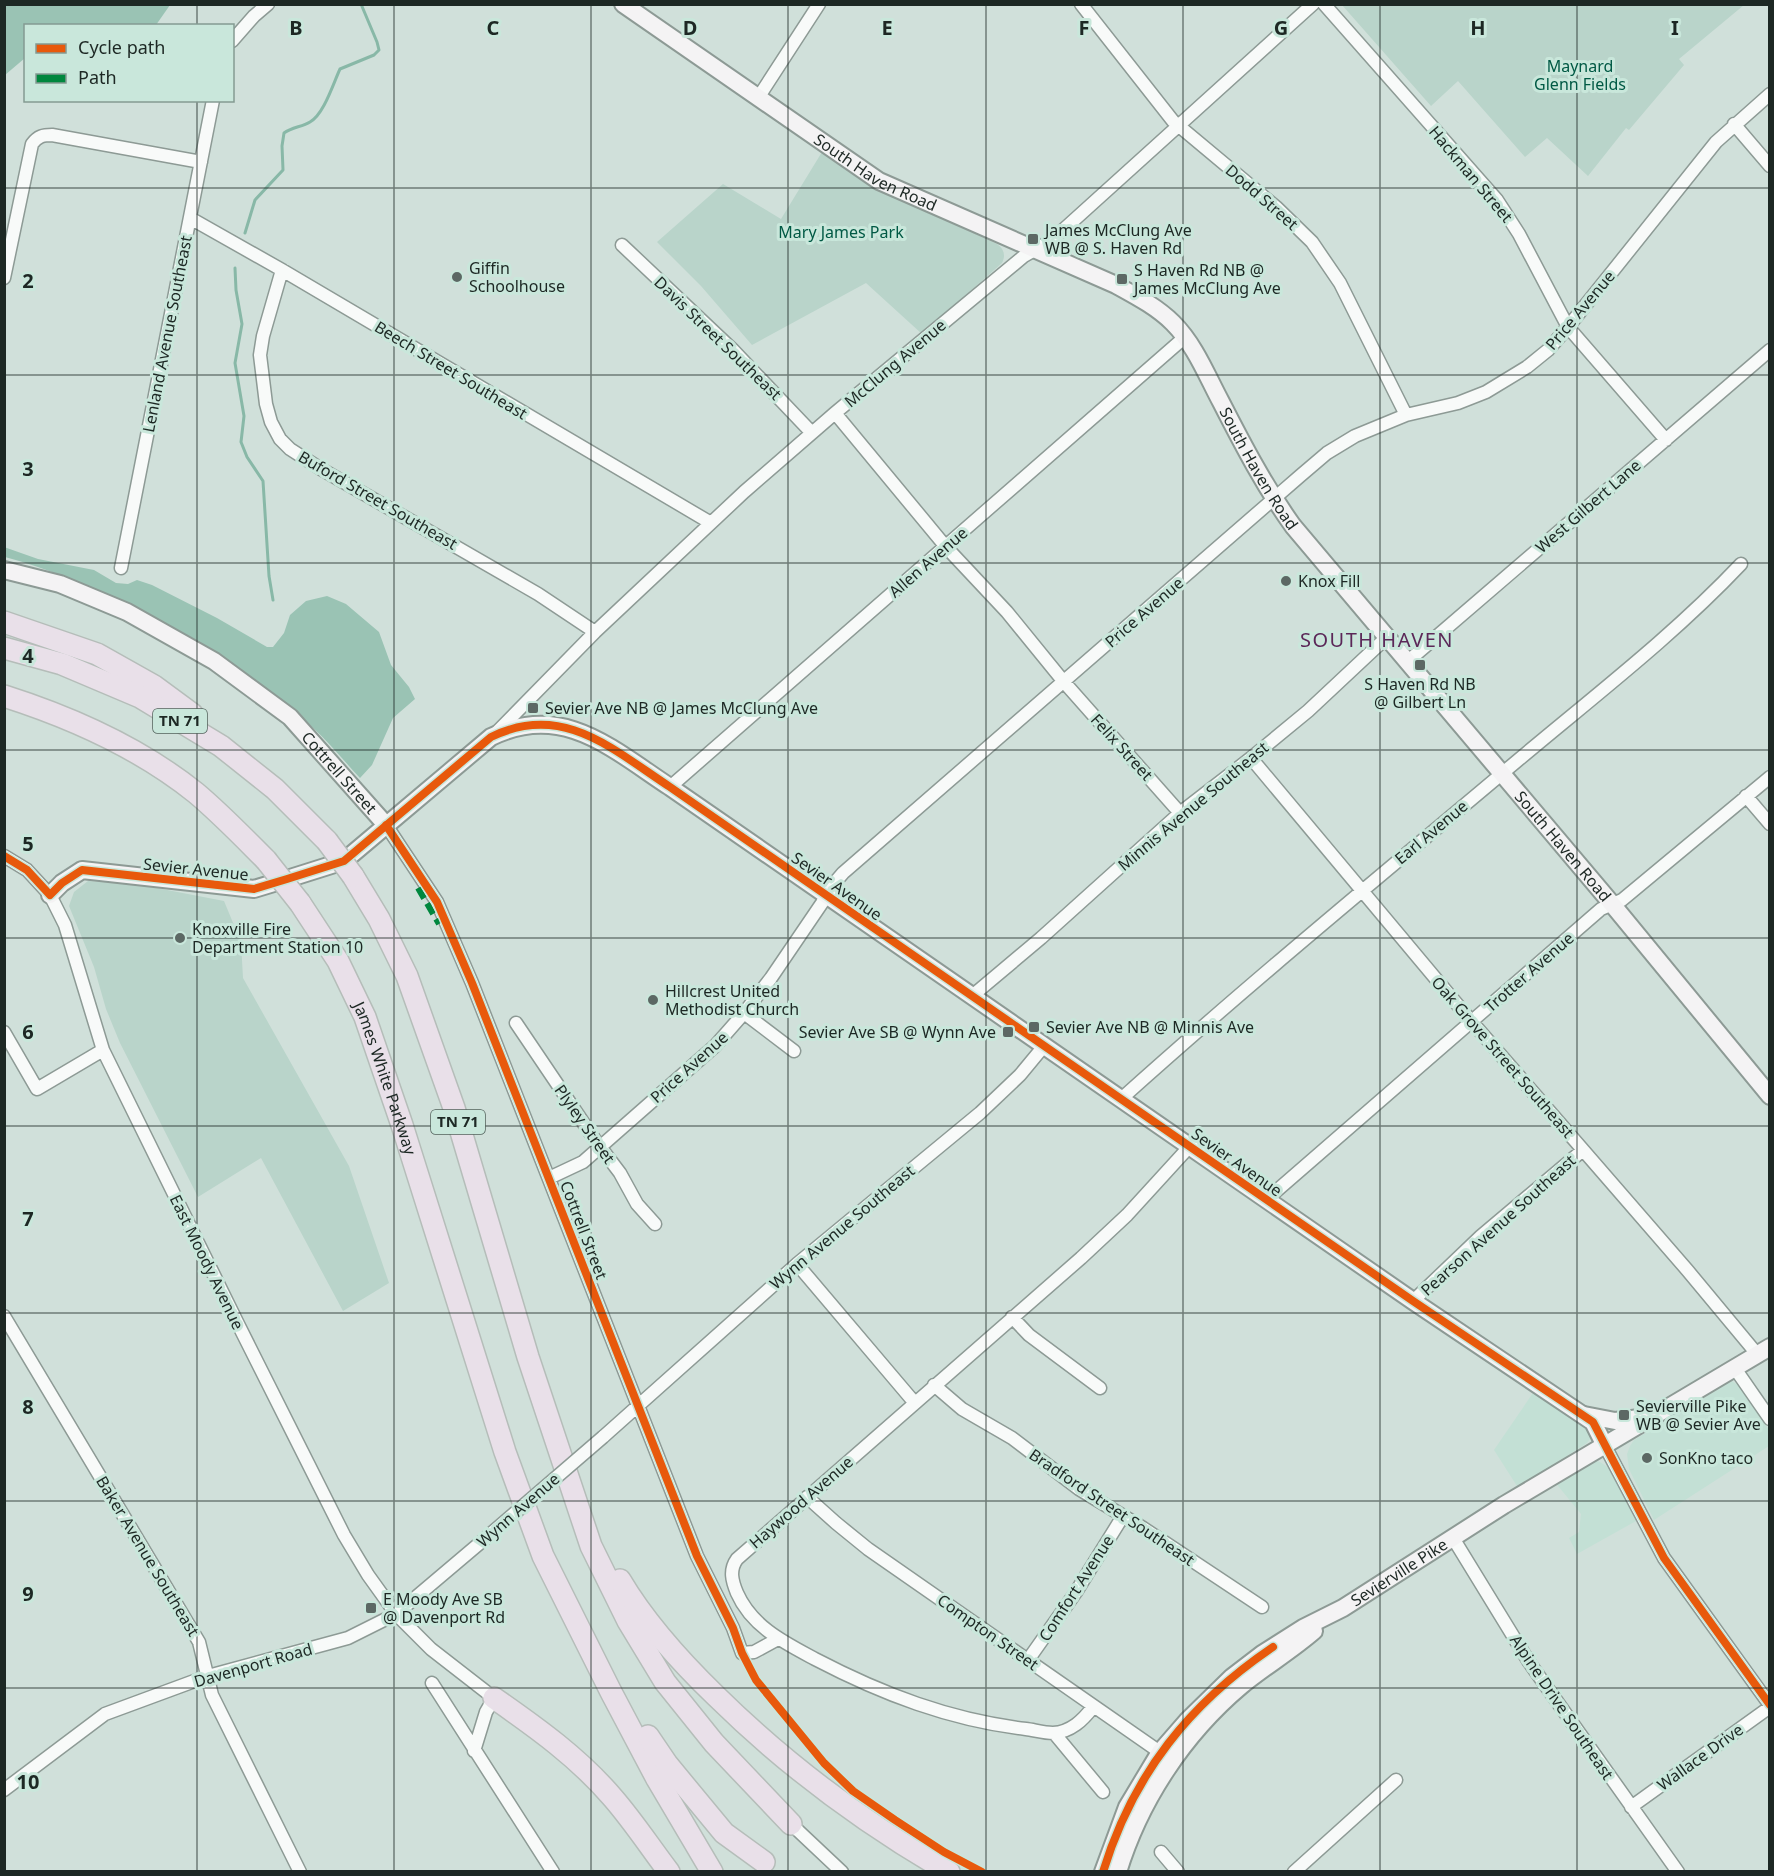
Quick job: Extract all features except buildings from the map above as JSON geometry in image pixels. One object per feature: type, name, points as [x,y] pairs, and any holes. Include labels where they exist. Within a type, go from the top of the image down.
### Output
[{"type":"highway","points":[[4,622],[97,654],[154,686],[217,733],[275,789]]},
{"type":"highway","name":"TN 71","points":[[4,648],[62,664],[140,697],[221,746],[275,789],[327,841],[353,876],[379,919],[407,976],[454,1108],[528,1357],[570,1484]]},
{"type":"highway","name":"James White Parkway","points":[[4,696],[65,717],[109,737],[174,777],[205,802],[266,860],[300,903],[338,962],[365,1017],[402,1125],[505,1452],[543,1556],[569,1610]]},
{"type":"highway","points":[[570,1484],[591,1546],[653,1664],[690,1715],[791,1824]]},
{"type":"highway","points":[[570,1484],[625,1588],[661,1638],[697,1678],[764,1742],[818,1786],[949,1872]]},
{"type":"highway","points":[[569,1610],[654,1746],[678,1779],[724,1833],[769,1867]]},
{"type":"highway","points":[[569,1610],[657,1779],[712,1872]]},
{"type":"highway","points":[[494,1698],[555,1742],[592,1775],[614,1799],[669,1872]]},
{"type":"street","points":[[234,39],[268,4]]},
{"type":"street","name":"South Haven Road","points":[[623,4],[879,181],[1116,285],[1167,318],[1185,337],[1274,499],[1293,526],[1612,904],[1770,1096]]},
{"type":"street","points":[[758,98],[819,4]]},
{"type":"street","name":"Dodd Street","points":[[1081,4],[1178,126],[1275,207],[1312,242],[1340,283],[1406,415]]},
{"type":"street","name":"McClung Avenue","points":[[491,737],[528,703],[596,632],[711,523],[834,413],[1024,256],[1053,240],[1313,4]]},
{"type":"street","name":"Hackman Street","points":[[1324,4],[1497,200],[1520,234],[1568,327],[1666,440]]},
{"type":"street","name":"Price Avenue","points":[[549,1178],[583,1162],[716,1046],[777,969],[843,873],[1327,453],[1355,436],[1406,415],[1458,403],[1486,392],[1511,378],[1548,350],[1716,142],[1770,94]]},
{"type":"street","name":"Lenland Avenue Southeast","points":[[121,568],[213,102]]},
{"type":"street","points":[[1734,124],[1770,166]]},
{"type":"street","points":[[4,278],[32,144],[36,138],[42,135],[52,135],[201,162]]},
{"type":"street","name":"Beech Street Southeast","points":[[190,218],[711,523]]},
{"type":"street","name":"Davis Street Southeast","points":[[622,245],[732,349],[812,433]]},
{"type":"street","name":"Buford Street Southeast","points":[[282,270],[263,336],[260,355],[266,404],[271,422],[280,439],[290,449],[321,469],[538,594],[596,632]]},
{"type":"street","name":"Allen Avenue","points":[[670,787],[1185,337]]},
{"type":"street","name":"West Gilbert Lane","points":[[1407,662],[1770,350]]},
{"type":"street","name":"Felix Street","points":[[834,413],[946,547],[1006,612],[1064,682],[1180,813]]},
{"type":"street","name":"Earl Avenue","points":[[1121,1099],[1361,890],[1701,605],[1742,564]]},
{"type":"street","name":"Cottrell Street","points":[[4,570],[60,584],[127,612],[214,661],[291,717],[386,825],[437,903],[472,983],[697,1556],[733,1628],[742,1653],[754,1652],[778,1639]]},
{"type":"street","name":"Minnis Avenue Southeast","points":[[972,996],[1041,938],[1180,813],[1308,711],[1386,638]]},
{"type":"street","name":"Sevier Avenue","points":[[50,896],[62,883],[82,870],[254,889],[344,861],[491,737],[531,724],[564,726],[580,731],[603,743],[670,787],[1413,1301],[1593,1422],[1605,1446]]},
{"type":"street","name":"Oak Grove Street Southeast","points":[[1251,758],[1472,1022],[1583,1150],[1763,1350]]},
{"type":"street","name":"Trotter Avenue","points":[[1267,1199],[1601,909],[1622,900],[1770,777]]},
{"type":"street","points":[[1746,796],[1770,824]]},
{"type":"street","points":[[4,856],[27,870],[50,896]]},
{"type":"street","name":"East Moody Avenue","points":[[50,896],[65,925],[103,1050],[345,1535],[368,1575],[396,1614]]},
{"type":"street","points":[[744,1013],[794,1052]]},
{"type":"street","name":"Plyley Street","points":[[516,1023],[620,1173],[637,1204],[655,1224]]},
{"type":"street","points":[[4,1032],[38,1089],[103,1050]]},
{"type":"street","name":"Wynn Avenue Southeast","points":[[638,1406],[797,1264],[980,1113],[1020,1076],[1044,1046]]},
{"type":"street","name":"Haywood Avenue","points":[[1054,1733],[1002,1726],[923,1707],[861,1683],[778,1639],[747,1610],[734,1585],[732,1569],[737,1558],[1127,1215],[1190,1146]]},
{"type":"street","name":"Pearson Avenue Southeast","points":[[1413,1301],[1481,1236],[1583,1150]]},
{"type":"street","points":[[797,1264],[914,1402]]},
{"type":"street","name":"Baker Avenue Southeast","points":[[4,1316],[199,1642],[212,1695],[300,1872]]},
{"type":"street","points":[[1012,1317],[1029,1335],[1100,1389]]},
{"type":"street","name":"Sevierville Pike","points":[[1118,1872],[1135,1825],[1155,1787],[1166,1757],[1241,1686],[1343,1608],[1504,1505],[1763,1350]]},
{"type":"street","points":[[1734,1368],[1770,1419]]},
{"type":"street","name":"Bradford Street Southeast","points":[[934,1385],[962,1409],[1012,1438],[1079,1489],[1262,1607]]},
{"type":"street","name":"Wynn Avenue","points":[[396,1614],[638,1406]]},
{"type":"street","points":[[1580,1414],[1616,1421],[1654,1416]]},
{"type":"street","points":[[1605,1446],[1664,1558],[1770,1706]]},
{"type":"street","name":"Compton Street","points":[[807,1497],[868,1549],[1166,1757]]},
{"type":"street","name":"Comfort Avenue","points":[[1028,1660],[1076,1592],[1123,1516]]},
{"type":"street","name":"Alpine Drive Southeast","points":[[1453,1538],[1529,1662],[1678,1872]]},
{"type":"street","name":"Sevierville Pike","points":[[1103,1872],[1127,1807],[1166,1757],[1195,1713],[1232,1677],[1262,1654],[1303,1628],[1343,1608]]},
{"type":"street","points":[[396,1614],[431,1649],[494,1698],[486,1712],[474,1751]]},
{"type":"street","name":"Davenport Road","points":[[4,1790],[105,1714],[208,1676],[348,1638],[396,1614]]},
{"type":"street","points":[[432,1683],[553,1872]]},
{"type":"street","name":"Wallace Drive","points":[[1631,1807],[1770,1706]]},
{"type":"street","points":[[1093,1707],[1081,1722],[1054,1733],[1103,1792]]},
{"type":"street","points":[[1294,1872],[1396,1780]]},
{"type":"street","points":[[791,1824],[842,1872]]},
{"type":"street","points":[[1161,1852],[1178,1872]]},
{"type":"shaded area","points":[[5,4],[170,4],[157,24],[24,24],[24,59],[5,75]]},
{"type":"shaded area","points":[[4,547],[38,559],[94,570],[116,583],[128,584],[137,580],[152,585],[267,647],[273,647],[284,633],[290,615],[306,601],[327,596],[346,604],[379,632],[391,665],[409,687],[415,699],[393,718],[372,765],[360,778],[310,725],[267,690],[223,659],[152,618],[97,591],[52,572],[5,557]]},
{"type":"shaded area","points":[[1732,1381],[1739,1386],[1769,1430],[1769,1446],[1654,1520],[1629,1469],[1627,1454],[1630,1446],[1634,1440]]},
{"type":"shaded area","points":[[1535,1390],[1588,1425],[1592,1436],[1587,1443],[1517,1486],[1494,1450]]},
{"type":"shaded area","points":[[1593,1460],[1609,1468],[1636,1521],[1577,1554],[1569,1538],[1579,1532],[1581,1514],[1554,1481]]},
{"type":"green space","name":"Maynard Glenn Fields","points":[[1342,5],[1744,5],[1679,59],[1684,65],[1629,130],[1626,128],[1588,176],[1547,138],[1525,157],[1458,81],[1431,106]]},
{"type":"green space","name":"Mary James Park","points":[[822,152],[876,186],[997,244],[1004,252],[1002,263],[922,334],[866,283],[752,345],[701,286],[657,242],[723,184],[781,219]]},
{"type":"green space","points":[[88,881],[131,883],[224,901],[241,942],[243,978],[349,1166],[389,1283],[343,1311],[261,1158],[198,1197],[120,1043],[106,1009],[94,967],[69,906],[74,892]]},
{"type":"waterway","points":[[245,233],[255,200],[283,170],[284,133],[307,124],[315,118],[324,106],[340,69],[374,55],[379,50],[361,4]]},
{"type":"waterway","points":[[235,268],[242,324],[235,363],[244,416],[241,442],[247,457],[263,481],[269,576],[273,600]]},
{"type":"marked path","points":[[418,888],[439,924]]},
{"type":"cycle path","points":[[4,856],[27,870],[50,895],[62,883],[82,870],[254,889],[344,861],[491,737],[517,728],[541,725],[564,727],[607,745],[1413,1301],[1593,1422],[1664,1558],[1770,1705]]},
{"type":"cycle path","points":[[386,825],[437,902],[472,983],[697,1556],[756,1680],[824,1763],[853,1791],[944,1852],[982,1872]]},
{"type":"cycle path","points":[[1103,1872],[1131,1803],[1168,1744],[1216,1692],[1273,1647]]},
{"type":"place","name":"James McClung Ave WB @ S. Haven Rd","points":[[1033,239]]},
{"type":"place","name":"Giffin Schoolhouse","points":[[457,277]]},
{"type":"place","name":"S Haven Rd NB @ James McClung Ave","points":[[1122,279]]},
{"type":"place","name":"Knox Fill","points":[[1286,581]]},
{"type":"place","name":"S Haven Rd NB @ Gilbert Ln","points":[[1420,665]]},
{"type":"place","name":"Sevier Ave NB @ James McClung Ave","points":[[533,708]]},
{"type":"place","name":"Knoxville Fire Department Station 10","points":[[180,938]]},
{"type":"place","name":"Hillcrest United Methodist Church","points":[[653,1000]]},
{"type":"place","name":"Sevier Ave NB @ Minnis Ave","points":[[1034,1027]]},
{"type":"place","name":"Sevier Ave SB @ Wynn Ave","points":[[1008,1032]]},
{"type":"place","name":"Sevierville Pike WB @ Sevier Ave","points":[[1624,1415]]},
{"type":"place","name":"SonKno taco","points":[[1647,1458]]},
{"type":"place","name":"E Moody Ave SB @ Davenport Rd","points":[[371,1608]]},
{"type":"district","name":"SOUTH HAVEN","points":[[1377,640]]}]
